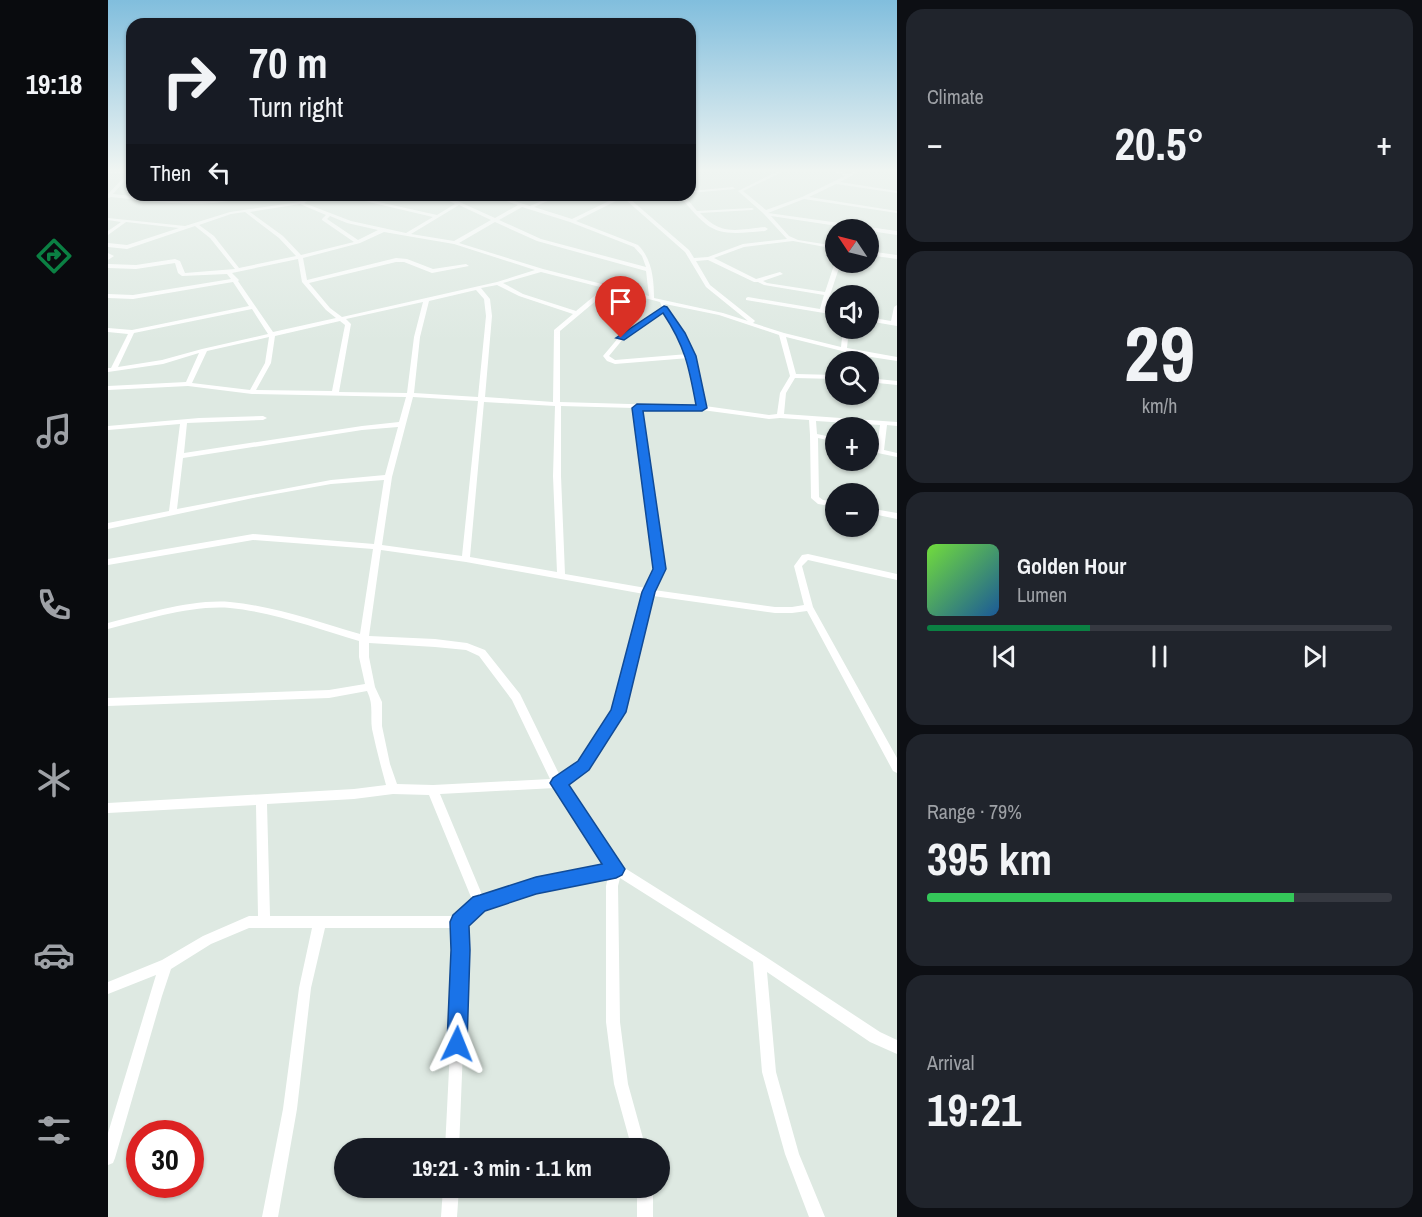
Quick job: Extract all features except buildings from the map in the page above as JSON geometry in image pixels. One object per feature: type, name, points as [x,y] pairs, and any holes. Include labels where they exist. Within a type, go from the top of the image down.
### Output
[{"type":"street","points":[[108,245],[127,248],[187,227]]},
{"type":"street","points":[[198,227],[212,237],[238,270]]},
{"type":"street","points":[[267,227],[300,256],[305,282],[328,309],[348,324],[335,393]]},
{"type":"street","points":[[336,227],[358,242]]},
{"type":"street","points":[[372,227],[456,243],[541,270],[652,297],[662,305],[681,333],[692,356],[702,408]]},
{"type":"street","points":[[406,234],[418,227]]},
{"type":"street","points":[[456,243],[483,227]]},
{"type":"street","points":[[509,227],[539,240],[650,270]]},
{"type":"street","points":[[587,227],[640,248],[650,270],[652,297]]},
{"type":"street","points":[[659,227],[687,251],[708,286],[754,323]]},
{"type":"street","points":[[710,227],[717,231],[765,229]]},
{"type":"street","points":[[779,227],[792,240]]},
{"type":"street","points":[[108,266],[136,267],[175,261],[178,262],[181,273],[184,275],[230,272],[358,242],[383,230]]},
{"type":"street","points":[[879,231],[897,233]]},
{"type":"street","points":[[693,260],[709,258],[737,247],[792,240],[825,246]]},
{"type":"street","points":[[879,255],[897,257]]},
{"type":"street","points":[[709,258],[760,281],[825,294]]},
{"type":"street","points":[[305,282],[396,260],[405,260],[432,271],[466,266]]},
{"type":"street","points":[[111,370],[163,362],[204,350],[498,284],[541,270]]},
{"type":"street","points":[[230,272],[272,335],[268,363],[252,392]]},
{"type":"street","points":[[760,281],[780,274]]},
{"type":"street","points":[[108,296],[133,297],[236,280]]},
{"type":"street","points":[[498,284],[521,295],[578,314]]},
{"type":"street","points":[[466,559],[489,316],[487,299],[478,288]]},
{"type":"street","points":[[561,574],[557,476],[557,330],[608,288]]},
{"type":"street","points":[[748,299],[825,311]]},
{"type":"street","points":[[393,789],[377,726],[377,702],[370,687],[364,657],[364,639],[388,477],[410,395],[417,337],[426,300]]},
{"type":"street","points":[[822,311],[825,301]]},
{"type":"street","points":[[692,356],[615,362],[606,356],[621,338],[662,305],[754,323],[782,334],[853,351]]},
{"type":"street","points":[[108,330],[132,332],[254,306]]},
{"type":"street","points":[[879,321],[896,323],[897,307]]},
{"type":"street","points":[[111,370],[132,332]]},
{"type":"street","points":[[780,416],[783,393],[793,376],[782,334]]},
{"type":"street","points":[[844,349],[845,339]]},
{"type":"street","points":[[188,384],[204,350]]},
{"type":"street","points":[[879,356],[897,359]]},
{"type":"street","points":[[793,376],[825,377]]},
{"type":"street","points":[[879,380],[897,383]]},
{"type":"street","points":[[108,388],[188,384],[252,392],[410,395],[637,408],[702,408],[769,417],[897,424]]},
{"type":"street","points":[[108,808],[354,794],[393,789],[433,790],[518,783],[558,783],[584,765],[619,712],[649,592],[660,563],[637,408]]},
{"type":"street","points":[[108,428],[184,421],[263,418]]},
{"type":"street","points":[[812,419],[815,498],[825,503]]},
{"type":"street","points":[[173,513],[184,421]]},
{"type":"street","points":[[884,423],[880,452],[897,455]]},
{"type":"street","points":[[179,456],[402,424]]},
{"type":"street","points":[[814,435],[825,438]]},
{"type":"street","points":[[108,526],[298,488],[388,477]]},
{"type":"street","points":[[879,512],[897,516]]},
{"type":"street","points":[[108,562],[253,537],[378,547],[466,559],[561,574],[649,592],[774,610],[809,607]]},
{"type":"street","points":[[897,578],[805,557],[798,566],[809,607],[897,768]]},
{"type":"street","points":[[108,626],[172,611],[202,606],[229,605],[262,610],[364,639],[435,643],[467,647],[482,653],[516,697],[558,783],[616,869],[759,959],[875,1037],[897,1047]]},
{"type":"street","points":[[108,702],[329,694],[370,687]]},
{"type":"street","points":[[433,790],[480,904]]},
{"type":"street","points":[[261,800],[264,921]]},
{"type":"street","points":[[108,988],[166,966],[207,940],[249,922],[459,922],[480,904],[536,886],[616,869]]},
{"type":"street","points":[[616,869],[612,886],[613,1022],[621,1084],[636,1138]]},
{"type":"street","points":[[270,1217],[290,1109],[305,988],[320,921]]},
{"type":"street","points":[[453,1138],[461,950],[459,922]]},
{"type":"street","points":[[759,959],[769,1072],[792,1154],[817,1217]]},
{"type":"street","points":[[108,1158],[155,996],[166,966]]},
{"type":"street","points":[[449,1217],[450,1198]]},
{"type":"street","points":[[645,1198],[645,1217]]},
{"type":"route","points":[[457,1044],[461,950],[459,922],[480,904],[536,886],[616,869],[558,783],[584,765],[619,712],[649,592],[659,569],[660,563],[637,408],[702,408],[692,356],[681,333],[664,308],[621,338]]}]
